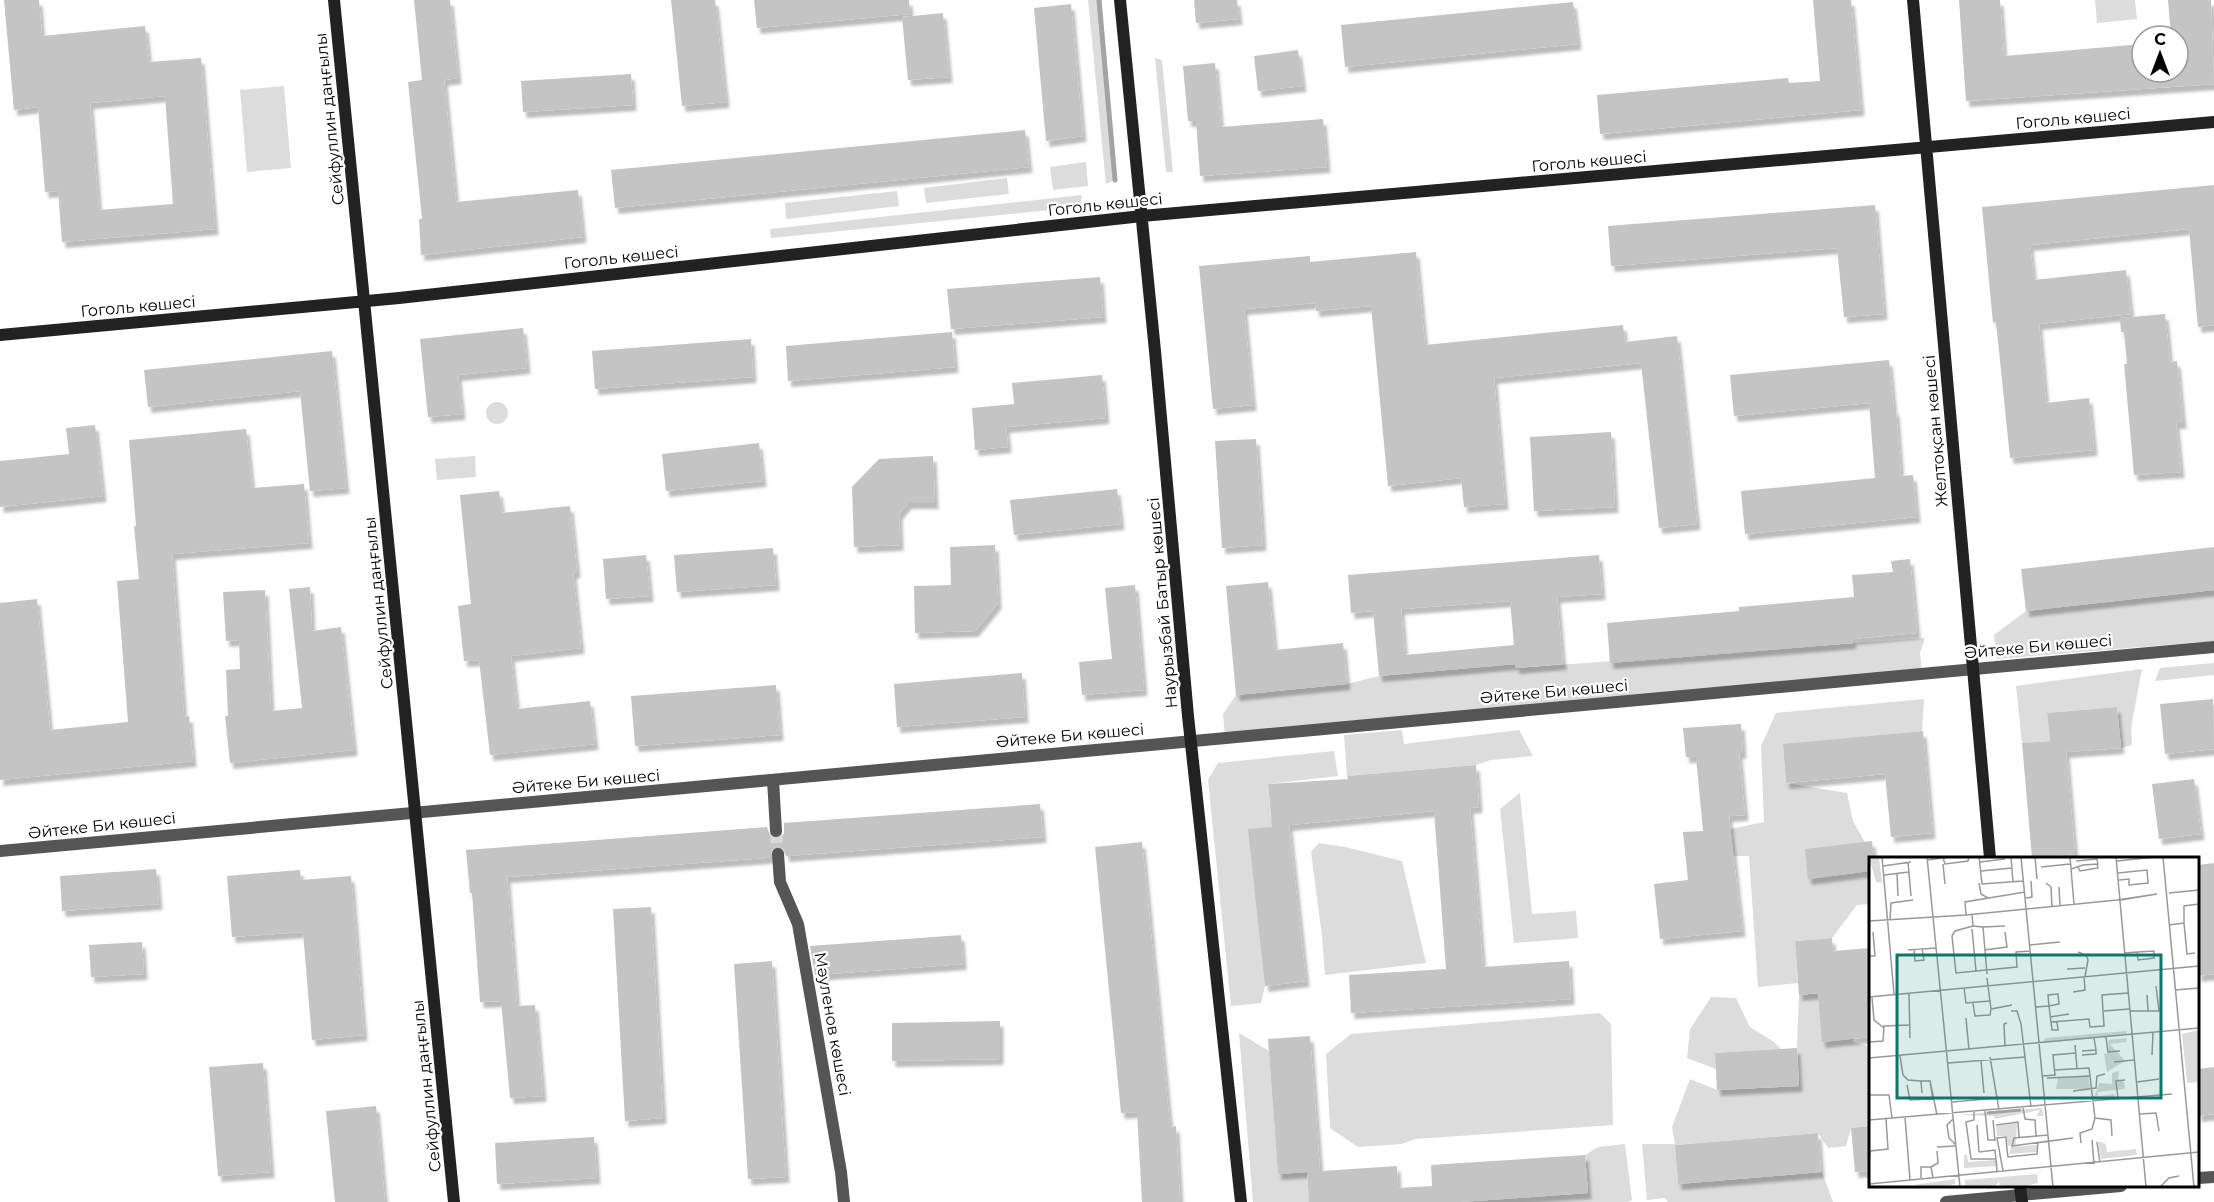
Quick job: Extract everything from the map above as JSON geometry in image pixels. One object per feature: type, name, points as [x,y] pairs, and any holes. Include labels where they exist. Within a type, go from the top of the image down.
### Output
[{"type":"main road","name":"Сейфуллин даңғылы","points":[[334,0],[454,1202]]},
{"type":"main road","name":"Наурызбай Батыр көшесі","points":[[1120,0],[1191,740],[1241,1202]]},
{"type":"main road","name":"Желтоқсан көшесі","points":[[1913,0],[1990,857]]},
{"type":"main road","name":"Гоголь көшесі","points":[[0,335],[364,301],[1142,216],[2214,123]]},
{"type":"street","name":"Әйтеке Би көшесі","points":[[0,851],[2214,647]]},
{"type":"street","points":[[773,780],[776,831]]},
{"type":"street","name":"Мәуленов көшесі","points":[[778,854],[780,882],[801,935],[842,1172],[844,1202]]},
{"type":"street","points":[[2199,1178],[2214,1177]]},
{"type":"street","points":[[1946,1202],[2099,1187]]},
{"type":"shaded area","points":[[1088,0],[1099,0],[1115,180],[1106,184]]},
{"type":"shaded area","points":[[2095,0],[2135,0],[2137,19],[2097,23]]},
{"type":"shaded area","points":[[1155,58],[1162,60],[1173,172],[1166,172]]},
{"type":"shaded area","points":[[284,86],[291,168],[247,172],[240,90]]},
{"type":"shaded area","points":[[1086,162],[1088,186],[1053,190],[1050,167]]},
{"type":"shaded area","points":[[1007,178],[1009,194],[926,203],[924,188]]},
{"type":"shaded area","points":[[897,191],[899,206],[786,219],[785,203]]},
{"type":"shaded area","points":[[1082,195],[1080,207],[771,238],[770,229]]},
{"type":"shaded area","points":[[497,402],[507,409],[508,413],[501,423],[497,424],[487,417],[486,413],[493,403]]},
{"type":"shaded area","points":[[475,456],[476,477],[437,480],[435,459]]},
{"type":"shaded area","points":[[2214,590],[2214,641],[1997,659],[1994,635],[2026,611]]},
{"type":"shaded area","points":[[1925,638],[1920,653],[1922,673],[1225,737],[1223,714],[1236,695],[1347,684],[1379,676],[1515,664],[1516,668]]},
{"type":"shaded area","points":[[2214,663],[2214,675],[2155,681],[2160,668]]},
{"type":"shaded area","points":[[2142,669],[2131,728],[2132,745],[2121,748],[2117,707],[2047,713],[2050,741],[2022,743],[2016,686]]},
{"type":"shaded area","points":[[1924,699],[1922,731],[1783,745],[1786,783],[1847,793],[1853,821],[1873,857],[1869,857],[1869,904],[1857,905],[1832,938],[1795,941],[1798,983],[1758,987],[1749,856],[1733,856],[1730,829],[1764,822],[1761,746],[1776,713]]},
{"type":"shaded area","points":[[1402,730],[1404,744],[1519,730],[1533,756],[1491,760],[1476,765],[1347,776],[1344,735]]},
{"type":"shaded area","points":[[1334,751],[1338,776],[1268,784],[1271,819],[1276,827],[1265,986],[1261,1003],[1231,1006],[1208,780],[1218,763]]},
{"type":"shaded area","points":[[1520,793],[1532,914],[1576,911],[1578,938],[1514,943],[1500,809]]},
{"type":"shaded area","points":[[1319,843],[1402,861],[1426,963],[1325,975],[1311,852]]},
{"type":"shaded area","points":[[1839,992],[1854,1018],[1853,1042],[1869,1047],[1869,1126],[1851,1128],[1846,1146],[1828,1148],[1818,1133],[1675,1145],[1678,1184],[1822,1172],[1833,1202],[1668,1202],[1665,1198],[1647,1200],[1642,1144],[1675,1144],[1672,1127],[1690,1079],[1717,1090],[1799,1086],[1797,1048],[1799,995]]},
{"type":"shaded area","points":[[1711,997],[1736,998],[1750,1027],[1781,1049],[1715,1053],[1716,1069],[1687,1058],[1690,1029]]},
{"type":"shaded area","points":[[1600,1013],[1611,1024],[1613,1125],[1416,1139],[1401,1144],[1358,1147],[1330,1128],[1326,1054],[1351,1034]]},
{"type":"shaded area","points":[[1239,1033],[1269,1051],[1278,1173],[1307,1172],[1309,1202],[1253,1202]]},
{"type":"shaded area","points":[[1625,1144],[1632,1200],[1627,1202],[1460,1202],[1588,1193],[1585,1155],[1598,1147]]},
{"type":"building","points":[[4,0],[39,0],[42,36],[145,26],[149,62],[201,58],[215,229],[62,242],[58,191],[45,192],[38,107],[14,110]],"holes":[[[165,96],[173,204],[99,210],[90,103]]]},
{"type":"building","points":[[414,0],[450,0],[458,78],[444,80],[456,202],[578,190],[583,237],[421,255],[419,219],[422,219],[408,82],[422,80]]},
{"type":"building","points":[[671,0],[715,0],[726,102],[682,106]]},
{"type":"building","points":[[754,0],[909,0],[910,14],[757,28]]},
{"type":"building","points":[[1194,0],[1237,0],[1239,19],[1196,23]]},
{"type":"building","points":[[1813,0],[1851,0],[1861,110],[1600,134],[1597,95],[1788,78],[1789,83],[1820,81]]},
{"type":"building","points":[[1959,0],[2000,0],[2004,56],[2130,45],[2130,84],[2190,84],[2190,24],[2170,24],[2168,0],[2211,0],[2214,84],[1966,101]]},
{"type":"building","points":[[1573,2],[1578,44],[1345,67],[1341,25]]},
{"type":"building","points":[[1071,4],[1083,136],[1046,141],[1034,8]]},
{"type":"building","points":[[943,13],[949,77],[908,80],[902,17]]},
{"type":"building","points":[[1298,50],[1303,86],[1258,91],[1254,56]]},
{"type":"building","points":[[1215,63],[1221,127],[1323,119],[1327,167],[1200,176],[1196,121],[1188,121],[1183,66]]},
{"type":"building","points":[[631,74],[633,105],[523,112],[521,81]]},
{"type":"building","points":[[1025,130],[1029,167],[615,208],[611,170]]},
{"type":"building","points":[[2214,185],[2214,325],[2198,327],[2189,229],[2030,245],[2034,280],[2126,270],[2131,314],[2039,324],[2046,403],[2089,398],[2094,450],[2010,458],[1996,322],[1993,323],[1982,207]]},
{"type":"building","points":[[1875,205],[1884,314],[1844,317],[1837,248],[1611,266],[1608,226]]},
{"type":"building","points":[[1416,252],[1425,345],[1623,325],[1625,342],[1677,336],[1697,524],[1659,528],[1641,363],[1494,378],[1505,504],[1464,507],[1461,478],[1388,486],[1371,306],[1316,311],[1315,303],[1244,309],[1253,405],[1213,409],[1199,266],[1310,256],[1310,262]]},
{"type":"building","points":[[1100,277],[1103,317],[951,329],[947,289]]},
{"type":"building","points":[[2165,314],[2170,362],[2177,361],[2183,423],[2176,423],[2181,472],[2134,475],[2124,364],[2127,364],[2124,332],[2121,332],[2120,318]]},
{"type":"building","points":[[523,328],[527,368],[458,375],[462,414],[428,417],[420,339]]},
{"type":"building","points":[[952,332],[955,367],[788,381],[786,346]]},
{"type":"building","points":[[751,339],[753,377],[595,389],[592,351]]},
{"type":"building","points":[[332,351],[346,488],[310,491],[300,391],[148,407],[144,370]]},
{"type":"building","points":[[1889,360],[1894,410],[1896,410],[1901,476],[1913,475],[1917,517],[1745,534],[1741,491],[1875,478],[1869,403],[1734,416],[1730,375]]},
{"type":"building","points":[[1102,375],[1106,418],[1006,427],[1008,447],[975,450],[972,408],[1014,404],[1012,383]]},
{"type":"building","points":[[95,425],[103,496],[0,507],[0,461],[69,454],[66,428]]},
{"type":"building","points":[[246,429],[252,488],[304,484],[309,543],[172,554],[184,717],[189,716],[193,761],[0,780],[0,603],[37,599],[50,730],[128,722],[117,581],[139,579],[129,440]]},
{"type":"building","points":[[1611,432],[1615,507],[1534,511],[1530,437]]},
{"type":"building","points":[[1256,439],[1263,545],[1222,548],[1215,441]]},
{"type":"building","points":[[759,443],[763,481],[666,491],[662,454]]},
{"type":"building","points":[[933,456],[935,503],[908,503],[899,514],[900,545],[854,547],[852,487],[879,459]]},
{"type":"building","points":[[1117,489],[1121,524],[1014,535],[1010,500]]},
{"type":"building","points":[[499,491],[502,513],[570,506],[577,572],[573,573],[581,648],[511,656],[517,709],[590,701],[595,744],[490,755],[479,660],[464,661],[458,606],[471,604],[460,495]]},
{"type":"building","points":[[995,545],[998,603],[975,631],[915,633],[914,586],[951,585],[950,547]]},
{"type":"building","points":[[2214,547],[2214,590],[2026,611],[2021,569]]},
{"type":"building","points":[[773,548],[776,585],[677,592],[674,555]]},
{"type":"building","points":[[646,555],[650,596],[606,599],[603,559]]},
{"type":"building","points":[[1599,555],[1602,594],[1557,597],[1563,664],[1516,668],[1515,664],[1379,676],[1373,611],[1351,613],[1348,575]],"holes":[[[1510,601],[1514,645],[1405,655],[1401,609]]]},
{"type":"building","points":[[1910,559],[1917,633],[1852,639],[1853,643],[1610,663],[1607,623],[1739,611],[1739,607],[1854,597],[1852,575],[1893,572],[1891,561]]},
{"type":"building","points":[[1268,582],[1275,650],[1343,643],[1347,684],[1236,695],[1226,586]]},
{"type":"building","points":[[1135,585],[1144,690],[1082,695],[1079,662],[1112,659],[1105,588]]},
{"type":"building","points":[[310,587],[312,631],[341,627],[354,750],[230,763],[225,716],[228,716],[226,670],[240,669],[239,640],[226,641],[223,592],[265,590],[271,711],[302,708],[289,589]]},
{"type":"building","points":[[1022,673],[1025,717],[897,727],[894,684]]},
{"type":"building","points":[[776,685],[780,735],[635,746],[631,696]]},
{"type":"building","points":[[2213,699],[2214,749],[2165,754],[2160,704]]},
{"type":"building","points":[[2117,707],[2121,748],[2066,752],[2075,854],[2032,857],[2022,743],[2050,741],[2047,713]]},
{"type":"building","points":[[1741,724],[1743,753],[1739,753],[1745,815],[1729,816],[1742,931],[1660,939],[1654,884],[1688,880],[1683,832],[1703,831],[1696,757],[1686,757],[1683,728]]},
{"type":"building","points":[[1923,731],[1932,833],[1891,837],[1885,774],[1786,783],[1783,744]]},
{"type":"building","points":[[1476,765],[1479,807],[1470,808],[1483,967],[1569,961],[1571,999],[1351,1013],[1349,975],[1446,969],[1434,811],[1289,825],[1306,981],[1265,986],[1248,829],[1272,827],[1268,784],[1348,779],[1347,776]]},
{"type":"building","points":[[2194,779],[2201,834],[2159,839],[2152,784]]},
{"type":"building","points":[[1040,804],[1043,837],[786,856],[784,849],[778,846],[773,848],[770,857],[766,858],[507,877],[517,1006],[535,1005],[543,1096],[510,1098],[501,1001],[480,1002],[472,893],[470,893],[466,850],[767,827],[770,836],[777,839],[784,834],[784,823]]},
{"type":"building","points":[[1872,841],[1874,857],[1869,857],[1869,871],[1808,879],[1805,849]]},
{"type":"building","points":[[1142,842],[1170,1127],[1176,1126],[1180,1202],[1142,1202],[1137,1112],[1121,1113],[1095,847]]},
{"type":"building","points":[[2214,863],[2214,974],[2199,976],[2199,865]]},
{"type":"building","points":[[156,869],[159,904],[62,911],[60,876]]},
{"type":"building","points":[[300,870],[301,880],[351,876],[364,1035],[312,1040],[303,932],[232,937],[227,876]]},
{"type":"building","points":[[651,907],[663,1118],[625,1121],[613,909]]},
{"type":"building","points":[[961,935],[963,964],[815,975],[810,946]]},
{"type":"building","points":[[1832,938],[1833,951],[1869,948],[1869,1037],[1822,1042],[1818,993],[1799,995],[1795,941]]},
{"type":"building","points":[[142,942],[144,974],[91,977],[89,945]]},
{"type":"building","points":[[772,961],[786,1177],[748,1179],[734,964]]},
{"type":"building","points":[[1000,1021],[1000,1059],[892,1061],[892,1023]]},
{"type":"building","points":[[1310,1036],[1320,1171],[1278,1174],[1268,1039]]},
{"type":"building","points":[[1797,1048],[1799,1086],[1717,1090],[1715,1053]]},
{"type":"building","points":[[263,1063],[271,1172],[218,1176],[209,1067]]},
{"type":"building","points":[[2214,1067],[2214,1114],[2199,1116],[2199,1069]]},
{"type":"building","points":[[376,1106],[385,1202],[335,1202],[326,1111]]},
{"type":"building","points":[[1869,1126],[1869,1171],[1855,1172],[1851,1128]]},
{"type":"building","points":[[1818,1133],[1821,1172],[1678,1184],[1675,1145]]},
{"type":"building","points":[[594,1137],[597,1178],[497,1184],[495,1143]]},
{"type":"building","points":[[1585,1155],[1588,1193],[1460,1202],[1309,1202],[1307,1172],[1397,1166],[1398,1188],[1432,1186],[1431,1165]]},
{"type":"waterway","points":[[1099,0],[1115,180]]},
{"type":"tunnel","points":[[776,831],[778,854]]}]
